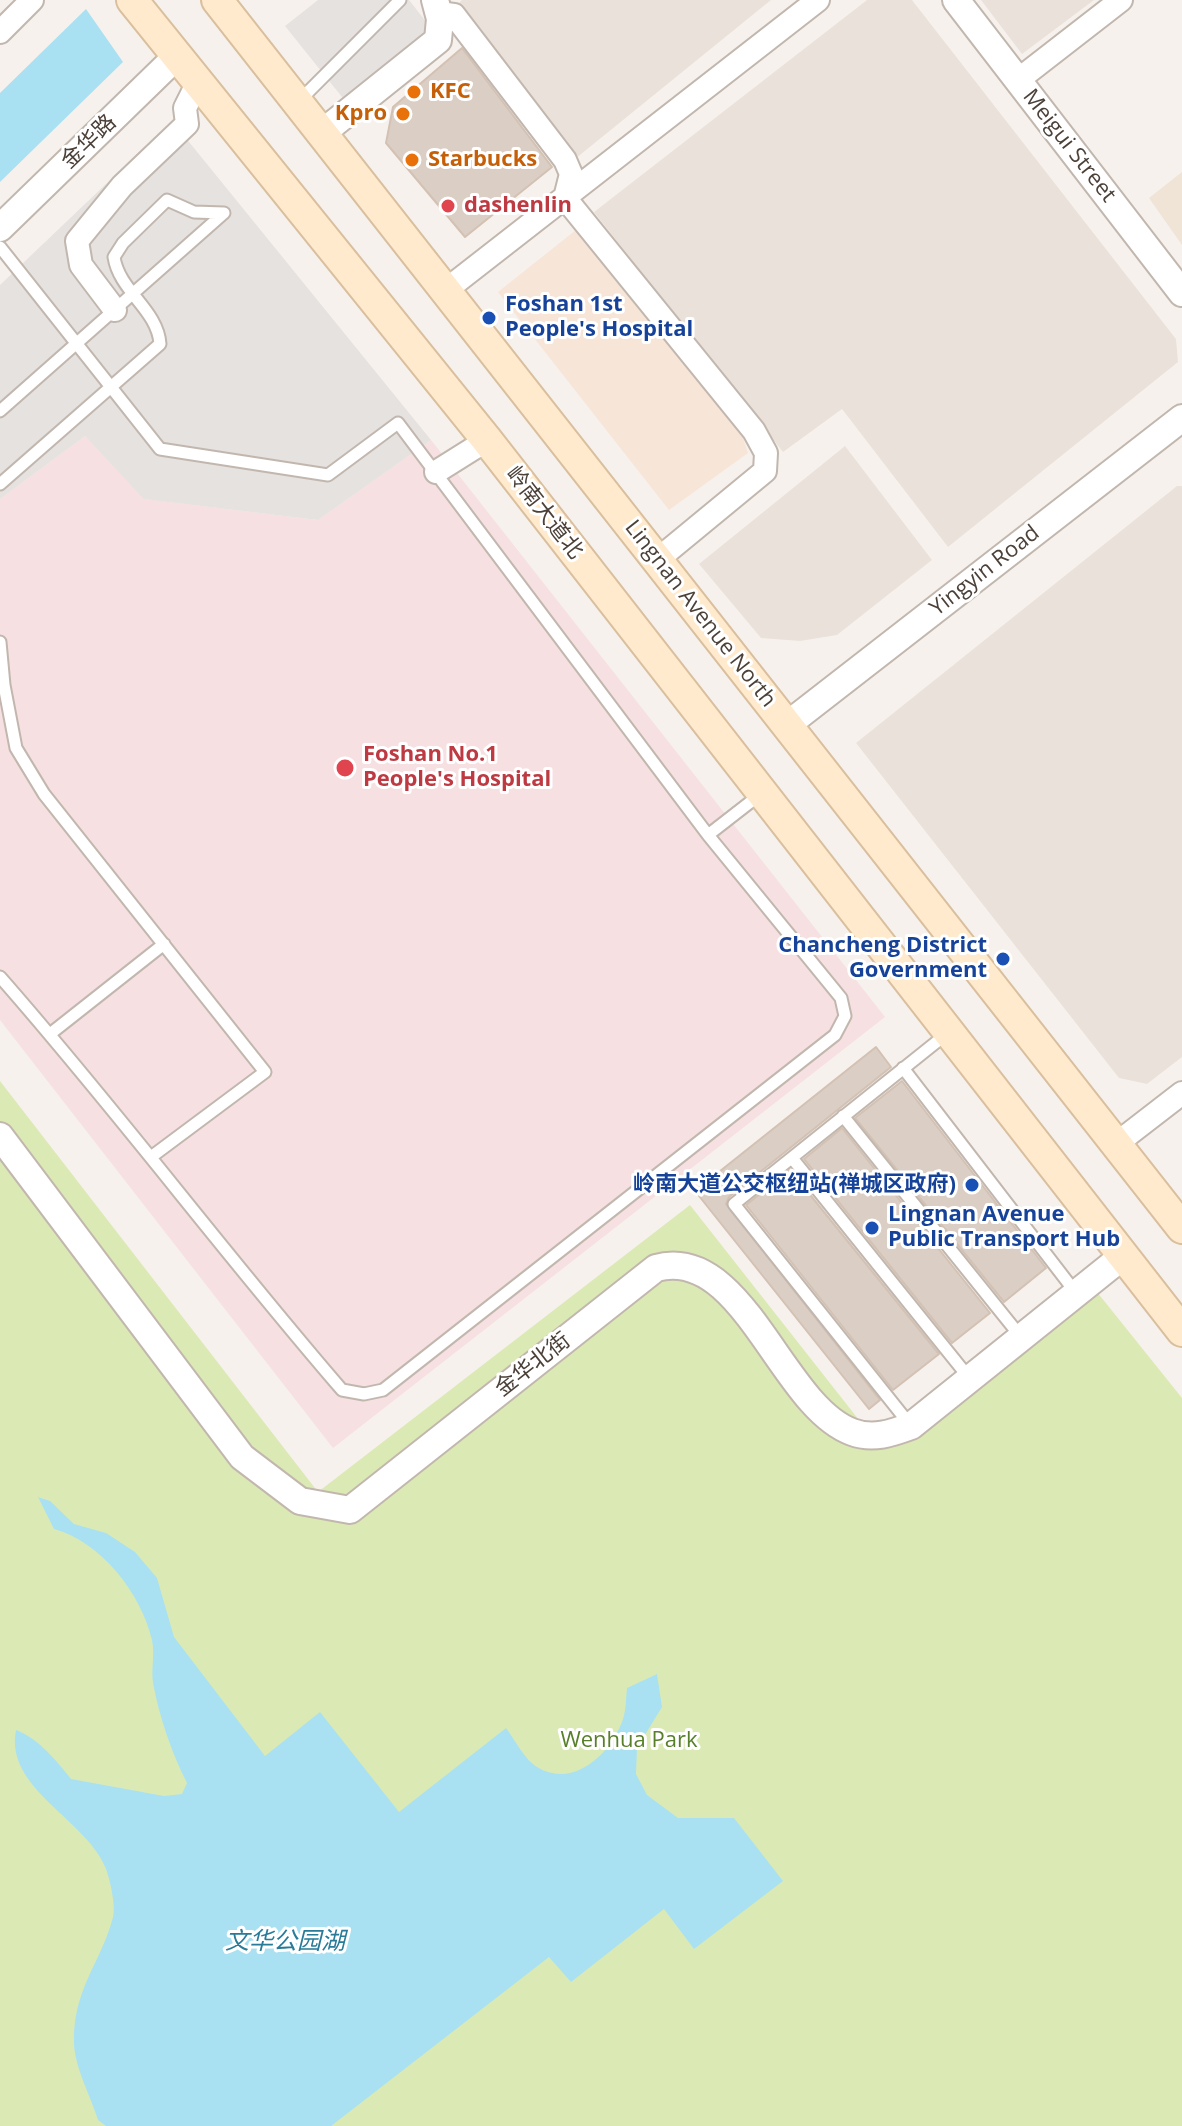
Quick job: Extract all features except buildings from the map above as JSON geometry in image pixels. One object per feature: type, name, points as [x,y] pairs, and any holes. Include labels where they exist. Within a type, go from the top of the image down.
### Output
[{"type":"main road","name":"岭南大道北","points":[[132,0],[487,440],[1123,1256]]},
{"type":"main road","name":"Lingnan Avenue North","points":[[217,0],[1182,1228]]},
{"type":"main road","points":[[1123,1256],[1182,1331]]},
{"type":"street","points":[[0,32],[32,0]]},
{"type":"street","points":[[446,290],[818,0]]},
{"type":"street","name":"Meigui Street","points":[[956,0],[1182,293]]},
{"type":"street","points":[[1018,80],[1121,0]]},
{"type":"street","points":[[322,133],[438,40],[437,6],[454,15],[565,160],[571,174],[565,198]]},
{"type":"street","name":"金华路","points":[[0,228],[178,55]]},
{"type":"street","points":[[115,310],[81,265],[77,241],[122,186],[187,124],[185,108],[199,80]]},
{"type":"street","points":[[565,198],[754,431],[766,453],[765,471],[657,560]]},
{"type":"street","name":"Yingyin Road","points":[[787,725],[1179,427]]},
{"type":"street","points":[[436,472],[487,440]]},
{"type":"street","points":[[1116,1144],[1182,1093]]},
{"type":"street","name":"金华北街","points":[[0,1136],[242,1457],[300,1501],[350,1510],[656,1268],[673,1263],[708,1275],[726,1291],[833,1420],[850,1432],[866,1436],[887,1435],[911,1426],[1123,1256]]},
{"type":"lane","points":[[298,102],[400,0]]},
{"type":"lane","points":[[0,411],[132,295],[224,213],[194,212],[167,200],[114,257],[117,275],[132,295],[160,330],[160,344],[0,484]]},
{"type":"lane","points":[[0,247],[160,449],[328,475],[398,423],[708,835],[841,998],[845,1016],[835,1035],[383,1390],[364,1394],[342,1390],[0,977]]},
{"type":"lane","points":[[0,642],[4,685],[16,748],[44,794],[265,1072],[151,1157]]},
{"type":"lane","points":[[708,835],[763,793]]},
{"type":"lane","points":[[50,1034],[164,944]]},
{"type":"lane","points":[[911,1426],[734,1204],[949,1032]]},
{"type":"lane","points":[[903,1068],[1077,1294]]},
{"type":"lane","points":[[843,1116],[1022,1338]]},
{"type":"lane","points":[[792,1158],[970,1379]]},
{"type":"shaded area","points":[[318,0],[409,0],[438,37],[350,107],[285,26]]},
{"type":"shaded area","points":[[462,0],[771,0],[575,159],[458,4]]},
{"type":"shaded area","points":[[867,0],[912,0],[1176,339],[1178,362],[948,547],[842,409],[783,452],[594,212]]},
{"type":"shaded area","points":[[981,0],[1094,0],[1022,54]]},
{"type":"shaded area","points":[[172,121],[431,440],[318,520],[144,499],[85,436],[0,499],[0,285]]},
{"type":"shaded area","points":[[1182,172],[1182,245],[1149,198]]},
{"type":"shaded area","points":[[581,226],[738,423],[748,453],[669,510],[498,292]]},
{"type":"shaded area","name":"Foshan No.1 People's Hospital","points":[[85,436],[145,499],[318,520],[431,440],[885,1017],[333,1448],[0,1020],[0,499]]},
{"type":"shaded area","points":[[845,446],[932,560],[837,635],[800,641],[761,638],[699,564]]},
{"type":"shaded area","points":[[1177,486],[1182,486],[1182,1057],[1147,1084],[1119,1078],[856,743]]},
{"type":"green space","name":"Wenhua Park","points":[[0,1081],[318,1492],[690,1205],[881,1448],[1097,1292],[1182,1398],[1182,2126],[0,2126]]},
{"type":"water","points":[[86,9],[123,62],[0,182],[0,93]]},
{"type":"water","name":"文华公园湖","points":[[38,1497],[50,1501],[74,1524],[106,1533],[135,1552],[157,1578],[174,1637],[265,1756],[320,1712],[399,1812],[506,1728],[524,1755],[537,1767],[551,1773],[578,1771],[601,1755],[618,1731],[624,1715],[627,1688],[657,1674],[662,1707],[637,1748],[636,1774],[647,1795],[678,1818],[734,1818],[783,1881],[694,1949],[664,1909],[571,1982],[549,1957],[331,2126],[106,2126],[98,2120],[80,2073],[74,2044],[82,1992],[113,1917],[111,1886],[96,1851],[34,1787],[22,1770],[16,1751],[16,1730],[39,1744],[71,1779],[164,1796],[182,1794],[187,1783],[159,1708],[153,1683],[152,1640],[139,1605],[103,1557],[88,1545],[54,1529]]},
{"type":"place","name":"KFC","points":[[414,92]]},
{"type":"place","name":"Kpro","points":[[403,114]]},
{"type":"place","name":"Starbucks","points":[[412,160]]},
{"type":"place","name":"dashenlin","points":[[448,206]]},
{"type":"place","name":"Foshan 1st People's Hospital","points":[[489,318]]},
{"type":"place","name":"Foshan No.1 People's Hospital","points":[[345,768]]},
{"type":"place","name":"Chancheng District Government","points":[[1003,959]]},
{"type":"place","name":"岭南大道公交枢纽站(禅城区政府)","points":[[972,1185]]},
{"type":"place","name":"Lingnan Avenue Public Transport Hub","points":[[872,1228]]}]
